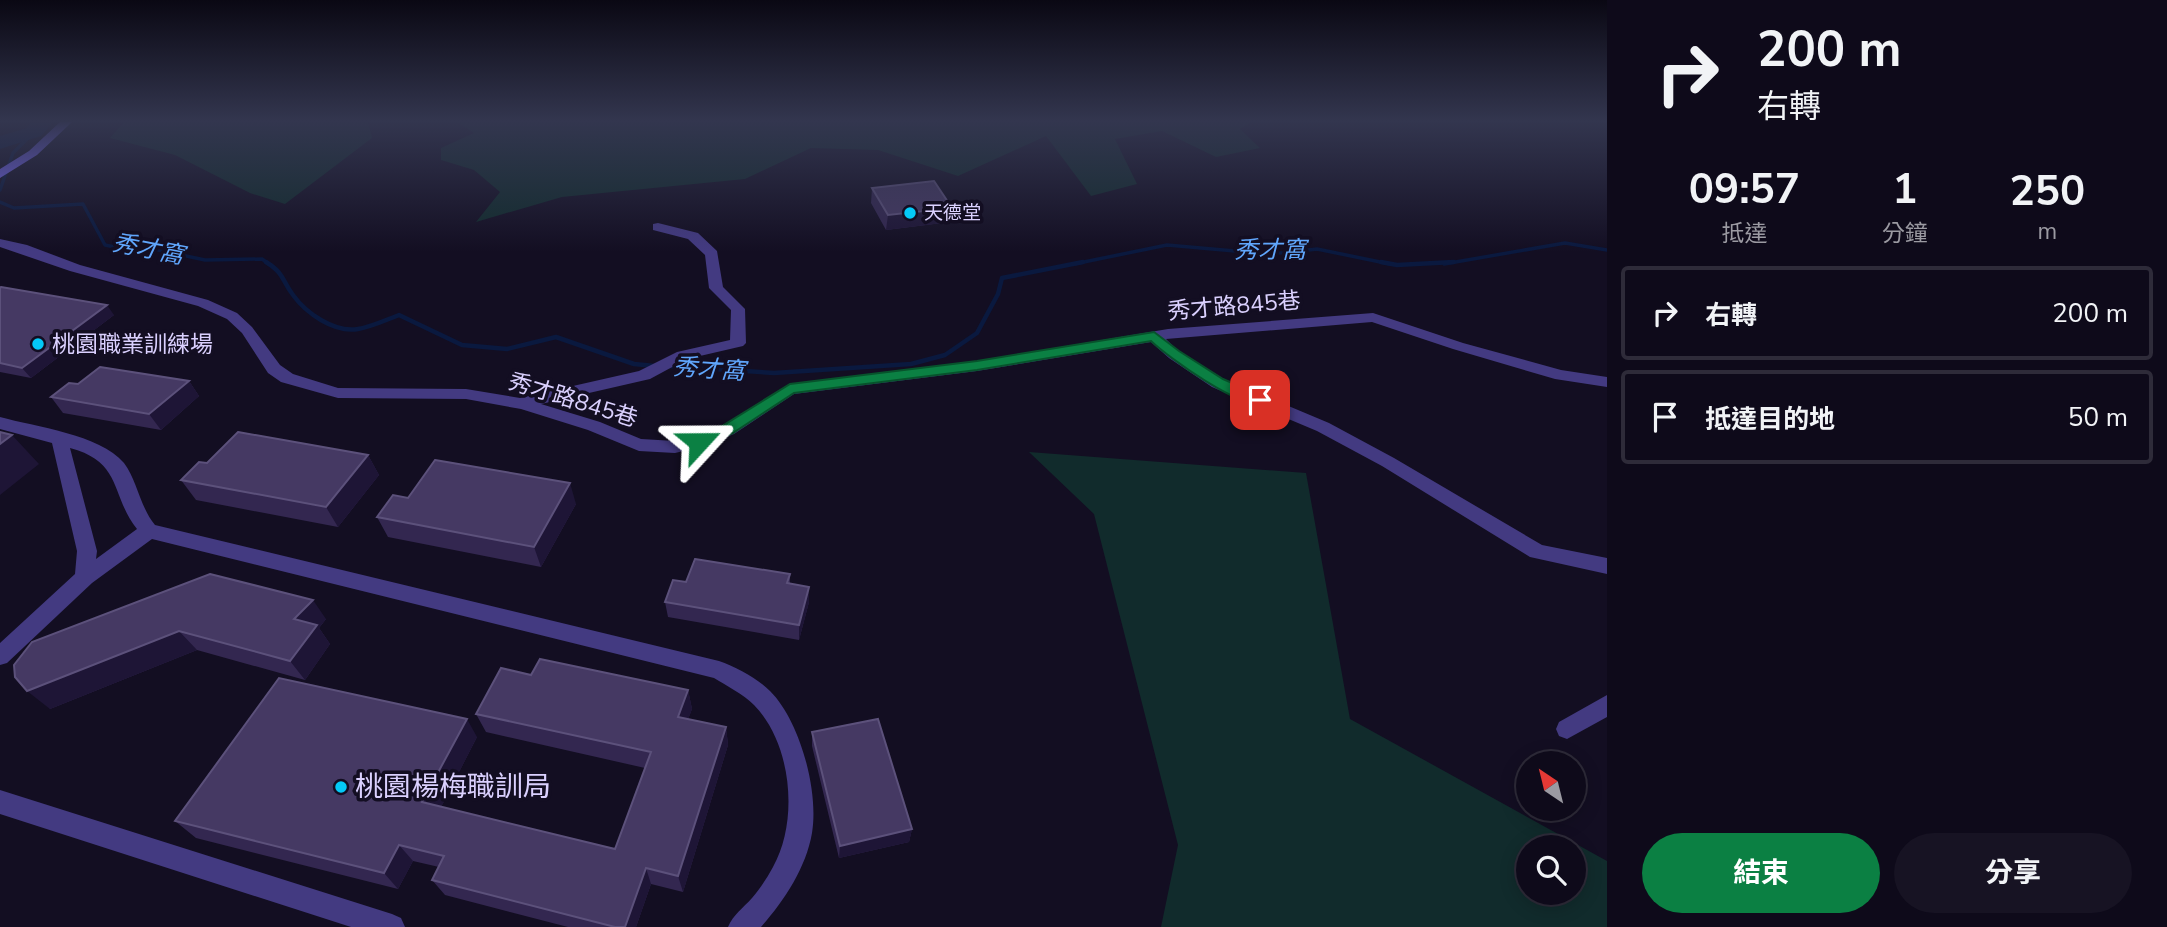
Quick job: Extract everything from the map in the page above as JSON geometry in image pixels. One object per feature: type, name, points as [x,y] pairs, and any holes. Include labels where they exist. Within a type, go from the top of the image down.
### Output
[{"type":"street","points":[[522,404],[644,375],[682,355],[738,343],[738,309],[716,288],[712,254],[693,236],[658,227]]},
{"type":"street","name":"秀才路845巷","points":[[0,243],[22,248],[75,268],[135,282],[203,303],[232,316],[247,330],[274,369],[287,377],[338,393],[466,394],[522,404],[594,426],[639,445],[674,447],[699,442],[727,430],[790,389],[977,366],[1154,336],[1373,317],[1458,346],[1561,375],[1607,382]]},
{"type":"street","points":[[1154,336],[1174,355],[1218,383],[1323,427],[1537,552],[1607,566]]},
{"type":"street","points":[[0,423],[92,448],[117,467],[138,517],[149,531],[719,670],[763,699],[785,735],[796,777],[801,823],[789,865],[754,917],[741,927]]},
{"type":"street","points":[[59,437],[87,551],[85,577]]},
{"type":"street","points":[[0,656],[85,577],[149,531]]},
{"type":"street","points":[[1567,729],[1607,705]]},
{"type":"street","points":[[0,802],[392,927]]},
{"type":"green space","points":[[195,165],[336,165],[285,204],[250,193]]},
{"type":"green space","points":[[458,165],[774,165],[745,179],[562,197],[476,222],[500,192],[474,170]]},
{"type":"green space","points":[[925,165],[982,165],[958,176]]},
{"type":"green space","points":[[1068,165],[1128,165],[1137,184],[1091,196]]},
{"type":"green space","points":[[1029,452],[1306,473],[1350,719],[1516,811],[1516,821],[1535,821],[1560,835],[1516,835],[1516,905],[1586,905],[1586,849],[1607,861],[1607,927],[1161,927],[1178,845],[1094,514]]},
{"type":"building","points":[[934,181],[952,208],[888,215],[872,188]]},
{"type":"building","name":"桃園職業訓練場","points":[[1,287],[107,305],[22,368],[0,363]]},
{"type":"building","points":[[100,367],[189,381],[149,414],[51,397],[69,383],[78,384]]},
{"type":"building","points":[[0,432],[12,435],[0,444]]},
{"type":"building","points":[[238,432],[368,455],[326,507],[181,480],[199,462],[207,463]]},
{"type":"building","points":[[435,460],[570,483],[534,547],[377,517],[393,495],[408,498]]},
{"type":"building","points":[[695,559],[790,574],[787,583],[809,587],[799,625],[665,602],[673,580],[686,582]]},
{"type":"building","points":[[210,574],[313,600],[294,619],[317,625],[290,661],[179,631],[27,691],[15,677],[14,665],[32,642]]},
{"type":"building","points":[[540,659],[688,690],[678,717],[726,727],[678,876],[646,868],[625,927],[615,927],[432,880],[444,856],[399,845],[384,873],[175,821],[279,678],[467,719],[422,802],[615,849],[651,752],[476,714],[501,668],[531,675]]},
{"type":"building","points":[[878,719],[912,829],[840,846],[812,732]]},
{"type":"waterway","name":"秀才窩","points":[[0,190],[9,165]]},
{"type":"waterway","name":"秀才窩","points":[[0,202],[14,208],[83,204],[105,245],[129,250],[158,250],[205,260],[262,259],[269,264]]},
{"type":"waterway","name":"秀才窩","points":[[1444,264],[1565,243],[1607,250]]},
{"type":"waterway","name":"秀才窩","points":[[1074,264],[1167,245],[1246,252],[1284,253],[1317,249],[1390,264]]},
{"type":"waterway","name":"秀才窩","points":[[668,366],[774,373],[911,364],[945,355],[977,333],[998,294],[1002,278],[1083,262]]},
{"type":"waterway","name":"秀才窩","points":[[1381,262],[1397,265],[1454,262]]},
{"type":"waterway","name":"秀才窩","points":[[269,264],[280,273],[293,295],[305,308],[321,320],[340,328],[363,328],[399,315],[462,345],[507,349],[556,337],[634,364],[655,366]]},
{"type":"place","name":"天德堂","points":[[910,213]]},
{"type":"place","name":"桃園職業訓練場","points":[[38,344]]},
{"type":"place","name":"桃園楊梅職訓局","points":[[341,787]]},
{"type":"route","points":[[699,442],[727,430],[790,389],[977,366],[1154,336],[1174,355],[1218,383],[1260,400]]}]
